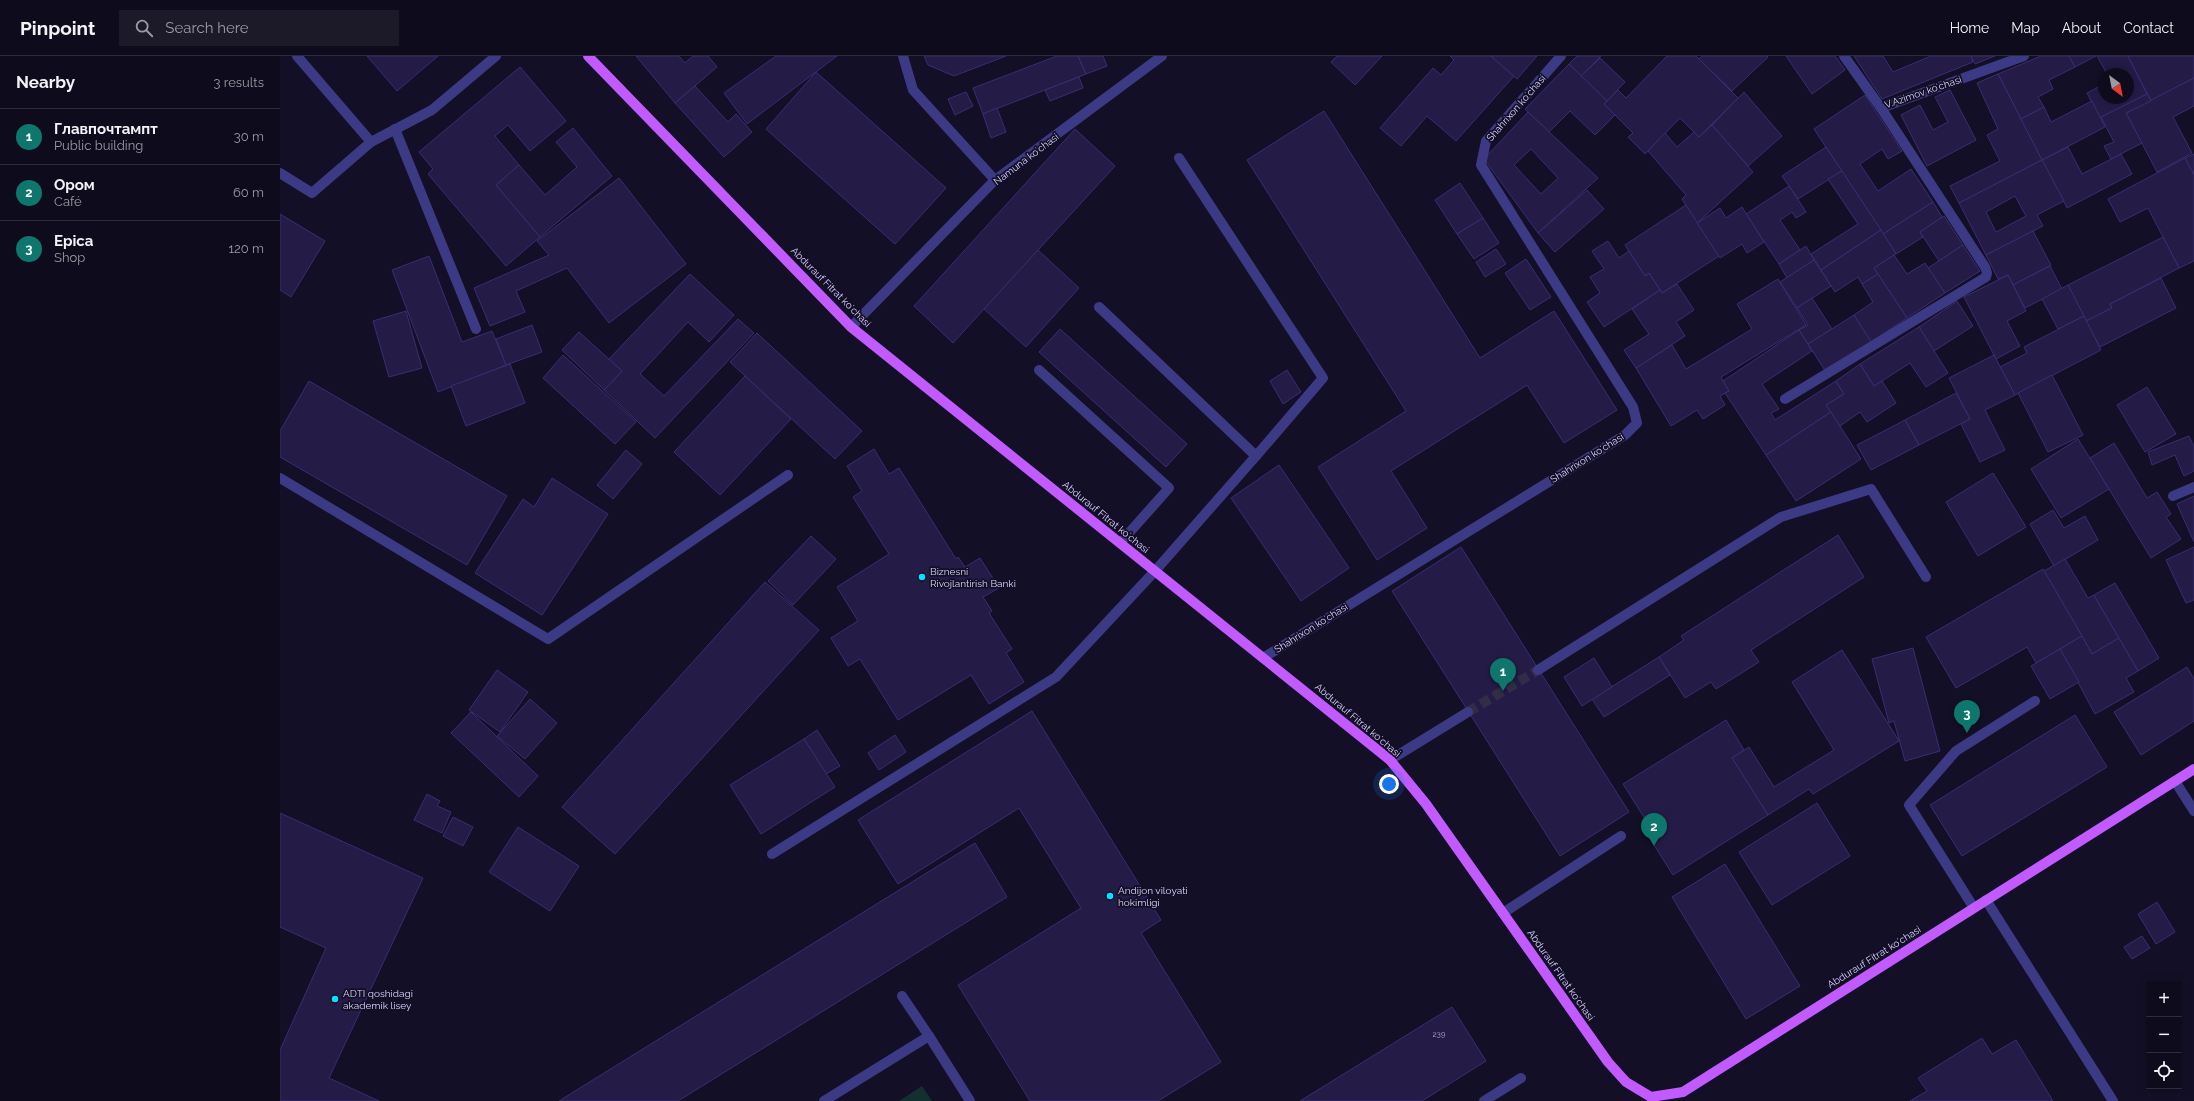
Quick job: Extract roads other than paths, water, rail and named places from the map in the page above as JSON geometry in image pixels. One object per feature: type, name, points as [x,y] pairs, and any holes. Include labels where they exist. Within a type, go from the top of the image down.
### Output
[{"type":"main road","name":"Abdurauf Fitrat koʻchasi","points":[[588,56],[851,327],[1390,760],[1426,804],[1608,1062],[1626,1082],[1651,1097],[1684,1092],[2194,769]]},
{"type":"street","points":[[297,56],[371,142]]},
{"type":"street","points":[[280,173],[312,194],[371,142],[432,110],[496,56]]},
{"type":"street","points":[[902,56],[913,90],[995,180]]},
{"type":"street","name":"Namuna koʻchasi","points":[[851,327],[995,180],[1162,56]]},
{"type":"street","name":"Shahrixon koʻchasi","points":[[1263,658],[1625,434],[1637,422],[1633,407],[1481,165],[1486,141],[1561,56]]},
{"type":"street","name":"V.Аzimov koʻchasi","points":[[1844,56],[1881,108],[2024,56]]},
{"type":"street","points":[[1785,399],[1986,277],[1987,273],[1985,267],[1881,108]]},
{"type":"street","points":[[395,129],[476,329]]},
{"type":"street","points":[[772,854],[1056,677],[1155,571],[1323,378],[1179,158]]},
{"type":"street","points":[[1099,307],[1256,456]]},
{"type":"street","points":[[1039,370],[1169,488],[1120,543]]},
{"type":"street","points":[[280,478],[548,639],[788,475]]},
{"type":"street","points":[[2173,496],[2194,487]]},
{"type":"street","points":[[1538,670],[1781,516],[1871,489],[1926,577]]},
{"type":"street","points":[[1974,908],[1909,805],[1956,751],[2035,701]]},
{"type":"street","points":[[1390,760],[1468,712]]},
{"type":"street","points":[[2175,781],[2194,811]]},
{"type":"street","points":[[1503,913],[1621,836]]},
{"type":"street","points":[[1986,900],[2113,1101]]},
{"type":"street","points":[[902,996],[970,1101]]},
{"type":"street","points":[[824,1101],[929,1036]]},
{"type":"street","points":[[1484,1101],[1521,1078]]},
{"type":"tunnel","points":[[1468,712],[1538,670]]},
{"type":"place","name":"Biznesni Rivojlantirish Banki","points":[[922,577]]},
{"type":"place","name":"Главпочтампт","points":[[1503,691]]},
{"type":"place","name":"Epica","points":[[1967,733]]},
{"type":"place","name":"Ором","points":[[1654,846]]},
{"type":"place","name":"Andijon vilоyati hоkimligi","points":[[1110,896]]},
{"type":"place","name":"ADTI qoshidagi akademik lisey","points":[[335,999]]}]
